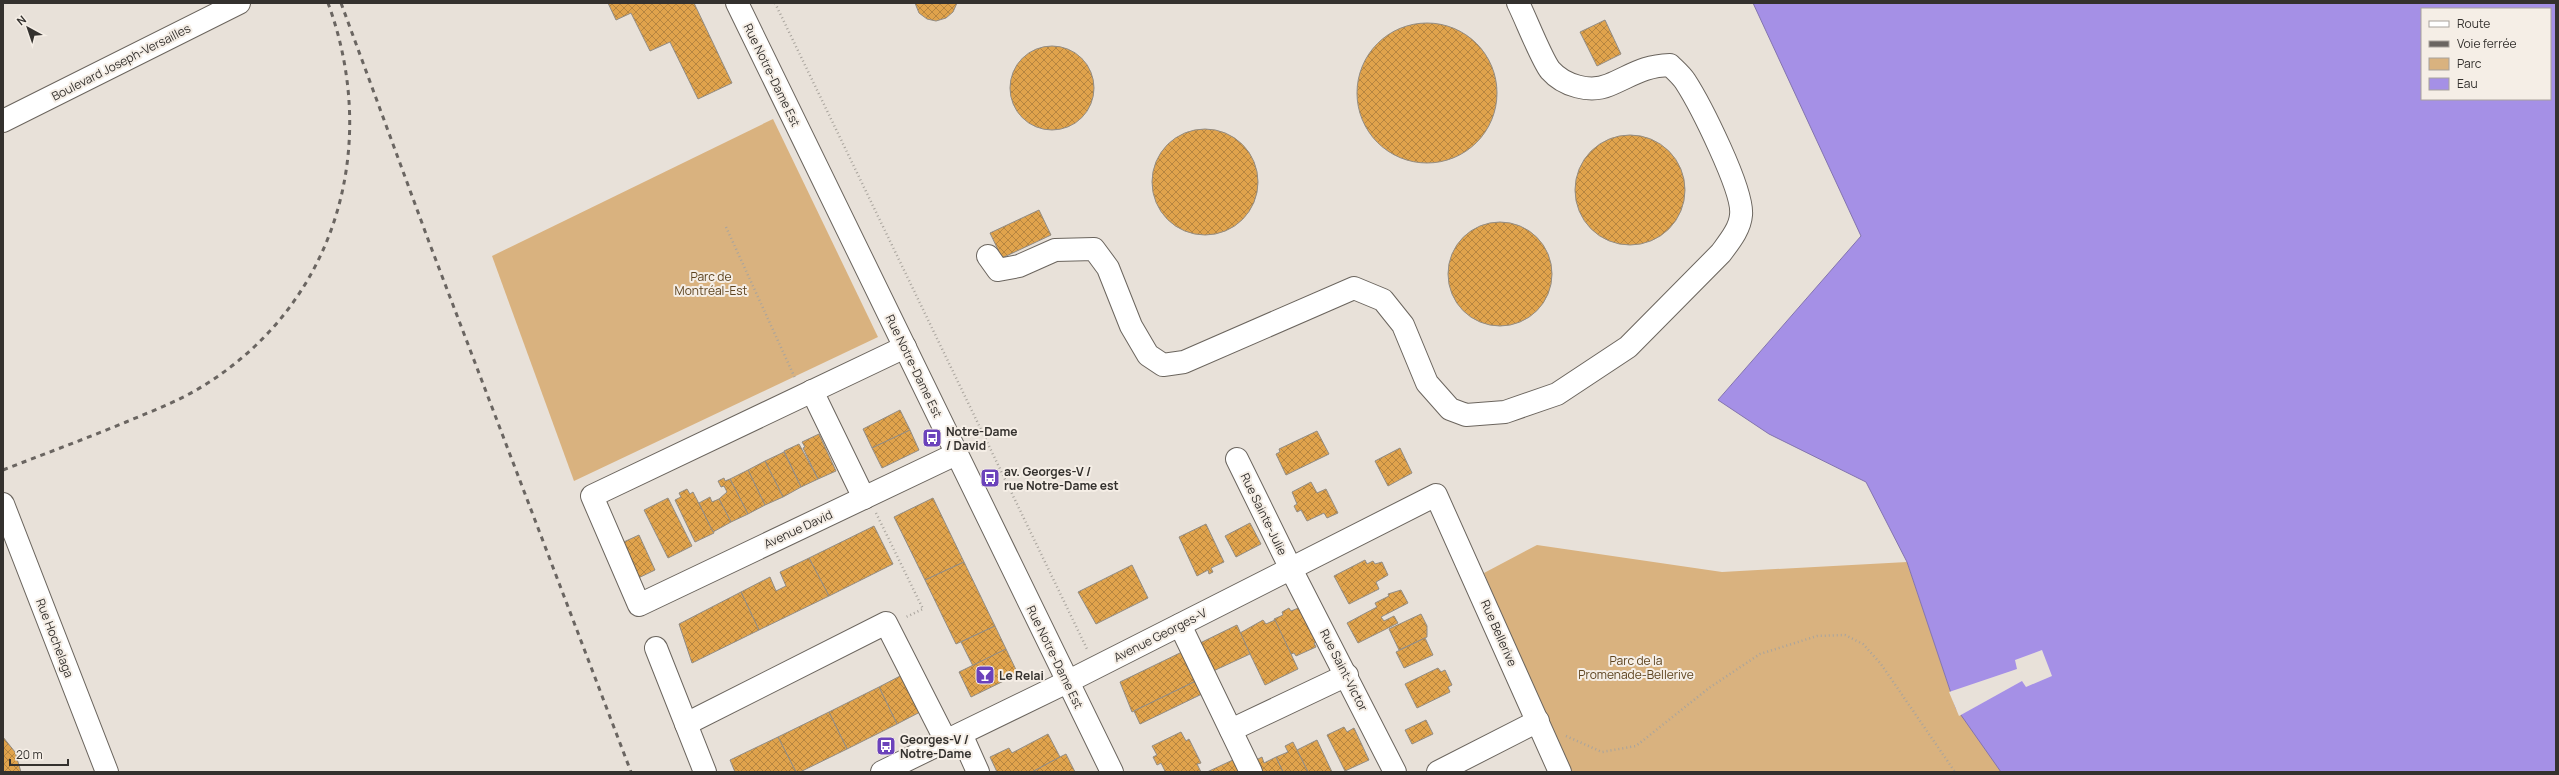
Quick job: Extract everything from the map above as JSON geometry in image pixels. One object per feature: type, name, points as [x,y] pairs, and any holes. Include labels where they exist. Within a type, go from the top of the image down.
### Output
[{"type":"street","name":"Boulevard Joseph-Versailles","points":[[3,121],[239,3]]},
{"type":"street","name":"Rue Notre-Dame Est","points":[[737,3],[1112,772]]},
{"type":"street","points":[[988,256],[998,270],[1019,266],[1055,250],[1094,249],[1108,268],[1131,326],[1148,355],[1163,365],[1184,362],[1354,288],[1383,300],[1403,325],[1428,383],[1450,409],[1466,415],[1505,412],[1557,394],[1628,347],[1721,253],[1734,235],[1741,217],[1741,203],[1735,182],[1688,87],[1670,66],[1651,66],[1607,86],[1584,89],[1560,78],[1550,69],[1518,3]]},
{"type":"street","points":[[870,506],[807,394],[905,347]]},
{"type":"street","name":"Avenue David","points":[[807,394],[592,496],[639,605],[870,506],[956,454]]},
{"type":"street","name":"Rue Sainte-Julie","points":[[1237,459],[1290,568]]},
{"type":"street","name":"Avenue Georges-V","points":[[882,772],[1096,668],[1436,495]]},
{"type":"street","name":"Rue Bellerive","points":[[1436,495],[1560,772]]},
{"type":"street","name":"Rue Hochelaga","points":[[3,504],[107,772]]},
{"type":"street","name":"Rue Saint-Victor","points":[[1290,568],[1347,675],[1395,772]]},
{"type":"street","points":[[686,724],[886,623],[953,737],[978,772]]},
{"type":"street","points":[[1180,625],[1251,772]]},
{"type":"street","points":[[656,648],[705,772]]},
{"type":"street","points":[[1231,730],[1347,675]]},
{"type":"street","points":[[1438,772],[1538,721]]},
{"type":"path","points":[[775,3],[1096,668]]},
{"type":"path","points":[[726,227],[807,394]]},
{"type":"path","points":[[870,506],[922,609],[903,619]]},
{"type":"path","points":[[1538,721],[1602,752],[1636,746],[1708,688],[1760,654],[1817,636],[1845,635],[1863,644],[1881,664],[1955,772]]},
{"type":"green space","name":"Parc de Montréal-Est","points":[[773,119],[878,337],[574,481],[492,256]]},
{"type":"green space","name":"Parc de la Promenade-Bellerive","points":[[1537,545],[1722,572],[1907,562],[1956,708],[2009,772],[1566,772],[1484,573]]},
{"type":"water","points":[[1753,3],[2556,3],[2556,772],[2001,772],[1956,708],[1907,562],[1866,482],[1769,434],[1718,400],[1861,236]]},
{"type":"pier","points":[[2042,650],[2052,676],[2026,687],[2022,681],[1959,716],[1949,692],[2017,669],[2015,660]]},
{"type":"building","points":[[608,3],[694,3],[732,83],[698,99],[670,42],[650,51],[631,13],[616,20]]},
{"type":"building","points":[[915,3],[957,3],[953,12],[946,18],[936,21],[927,19],[919,13]]},
{"type":"building","points":[[1605,20],[1621,54],[1597,66],[1580,32]]},
{"type":"building","points":[[1434,23],[1460,31],[1481,49],[1492,66],[1496,79],[1496,107],[1492,120],[1485,132],[1471,147],[1454,158],[1441,162],[1420,163],[1394,155],[1373,137],[1362,120],[1358,107],[1357,86],[1365,60],[1383,39],[1400,28],[1413,24]]},
{"type":"building","points":[[1052,46],[1068,49],[1082,58],[1091,72],[1094,88],[1091,104],[1082,118],[1068,127],[1052,130],[1036,127],[1022,118],[1013,104],[1010,88],[1013,72],[1022,58],[1036,49]]},
{"type":"building","points":[[1205,129],[1225,133],[1243,144],[1254,162],[1258,182],[1254,202],[1243,220],[1225,231],[1205,235],[1185,231],[1167,220],[1156,202],[1152,182],[1156,162],[1167,144],[1185,133]]},
{"type":"building","points":[[1630,135],[1651,139],[1661,144],[1669,151],[1676,159],[1681,169],[1685,190],[1681,211],[1676,221],[1669,229],[1661,236],[1651,241],[1630,245],[1609,241],[1599,236],[1591,229],[1584,221],[1579,211],[1575,190],[1579,169],[1584,159],[1591,151],[1599,144],[1609,139]]},
{"type":"building","points":[[1039,210],[1051,235],[1002,258],[990,233]]},
{"type":"building","points":[[1500,222],[1520,226],[1537,237],[1548,254],[1552,274],[1548,294],[1537,311],[1520,322],[1500,326],[1480,322],[1463,311],[1452,294],[1448,274],[1452,254],[1463,237],[1480,226]]},
{"type":"building","points":[[900,410],[910,430],[872,448],[863,429]]},
{"type":"building","points":[[910,430],[919,450],[882,468],[872,448]]},
{"type":"building","points":[[1317,431],[1329,454],[1286,475],[1276,454],[1280,452],[1279,449]]},
{"type":"building","points":[[819,434],[836,471],[818,479],[803,448],[805,447],[802,442]]},
{"type":"building","points":[[799,444],[818,479],[801,487],[784,451]]},
{"type":"building","points":[[1400,448],[1412,473],[1388,486],[1375,461]]},
{"type":"building","points":[[784,452],[801,487],[783,497],[765,461]]},
{"type":"building","points":[[765,461],[783,497],[765,505],[748,470]]},
{"type":"building","points":[[748,470],[765,505],[748,514],[730,479]]},
{"type":"building","points":[[724,478],[725,481],[730,479],[748,514],[731,522],[719,499],[727,492],[724,486],[721,487],[718,481]]},
{"type":"building","points":[[1311,482],[1317,493],[1326,489],[1338,513],[1327,518],[1324,513],[1307,521],[1301,510],[1297,512],[1294,506],[1297,504],[1292,492]]},
{"type":"building","points":[[687,489],[690,494],[693,492],[714,533],[695,542],[675,500],[681,497],[679,493]]},
{"type":"building","points":[[710,497],[712,502],[719,499],[731,522],[713,532],[699,503]]},
{"type":"building","points":[[668,498],[692,546],[668,558],[644,510]]},
{"type":"building","points":[[933,498],[964,562],[925,580],[894,517]]},
{"type":"building","points":[[1250,523],[1261,544],[1236,557],[1225,536]]},
{"type":"building","points":[[1206,524],[1224,562],[1211,568],[1213,572],[1209,574],[1208,570],[1197,576],[1179,537]]},
{"type":"building","points":[[874,526],[893,564],[829,596],[809,558]]},
{"type":"building","points":[[639,535],[655,570],[632,581],[615,546]]},
{"type":"building","points":[[809,558],[829,596],[759,630],[741,592],[770,577],[776,591],[786,586],[780,572]]},
{"type":"building","points":[[1365,560],[1367,564],[1373,561],[1375,564],[1382,562],[1388,575],[1376,582],[1379,589],[1349,604],[1334,576]]},
{"type":"building","points":[[964,562],[995,626],[956,644],[925,580]]},
{"type":"building","points":[[1132,565],[1148,598],[1096,624],[1078,592]]},
{"type":"building","points":[[1401,590],[1408,603],[1381,617],[1384,621],[1394,616],[1398,623],[1358,643],[1347,623],[1377,607],[1375,603],[1389,596],[1388,594]]},
{"type":"building","points":[[741,592],[759,630],[692,663],[679,624]]},
{"type":"building","points":[[1301,607],[1317,642],[1314,643],[1316,647],[1296,656],[1294,653],[1291,654],[1274,619],[1283,615],[1282,612],[1289,608],[1291,611]]},
{"type":"building","points":[[1421,614],[1427,626],[1427,637],[1399,650],[1389,629]]},
{"type":"building","points":[[1263,620],[1266,624],[1275,620],[1298,669],[1265,685],[1240,633]]},
{"type":"building","points":[[1237,625],[1250,654],[1209,673],[1196,645]]},
{"type":"building","points":[[995,626],[1006,649],[973,666],[961,642]]},
{"type":"building","points":[[1425,638],[1433,655],[1404,668],[1396,652]]},
{"type":"building","points":[[1006,649],[1018,674],[971,697],[959,672]]},
{"type":"building","points":[[1184,651],[1198,680],[1132,712],[1120,682]]},
{"type":"building","points":[[1438,668],[1441,672],[1445,670],[1452,685],[1448,687],[1450,692],[1417,708],[1405,684]]},
{"type":"building","points":[[904,674],[922,711],[897,724],[879,687]]},
{"type":"building","points":[[1198,680],[1204,693],[1140,724],[1134,711]]},
{"type":"building","points":[[879,687],[897,724],[847,749],[829,712]]},
{"type":"building","points":[[829,712],[847,749],[800,772],[796,772],[778,737]]},
{"type":"building","points":[[1426,720],[1433,734],[1412,744],[1405,730]]},
{"type":"building","points":[[1344,727],[1347,732],[1354,728],[1369,760],[1345,771],[1327,735]]},
{"type":"building","points":[[1181,732],[1186,741],[1189,739],[1201,763],[1197,764],[1201,772],[1162,772],[1165,771],[1161,763],[1157,765],[1153,757],[1157,755],[1152,746]]},
{"type":"building","points":[[1048,734],[1060,757],[1032,772],[997,772],[990,757],[1009,748],[1012,753]]},
{"type":"building","points":[[3,737],[15,752],[21,772],[3,772]]},
{"type":"building","points":[[778,737],[796,772],[735,772],[730,760]]},
{"type":"building","points":[[1317,740],[1332,772],[1308,772],[1297,750]]},
{"type":"building","points":[[1293,742],[1308,772],[1283,772],[1276,757],[1288,752],[1285,746]]},
{"type":"building","points":[[1066,754],[1075,772],[1032,772],[1060,757]]},
{"type":"building","points":[[1262,757],[1264,763],[1276,757],[1283,772],[1259,772],[1254,761]]},
{"type":"building","points":[[1235,759],[1242,772],[1207,772]]},
{"type":"railway","points":[[3,470],[165,406],[203,386],[249,352],[286,312],[315,267],[335,218],[347,166],[350,112],[343,57],[328,3]]},
{"type":"railway","points":[[341,3],[429,242],[631,772]]},
{"type":"place","name":"Notre-Dame / David","points":[[932,438]]},
{"type":"place","name":"av. Georges-V / rue Notre-Dame est","points":[[990,478]]},
{"type":"place","name":"Le Relai","points":[[985,675]]},
{"type":"place","name":"Georges-V / Notre-Dame","points":[[886,746]]}]
